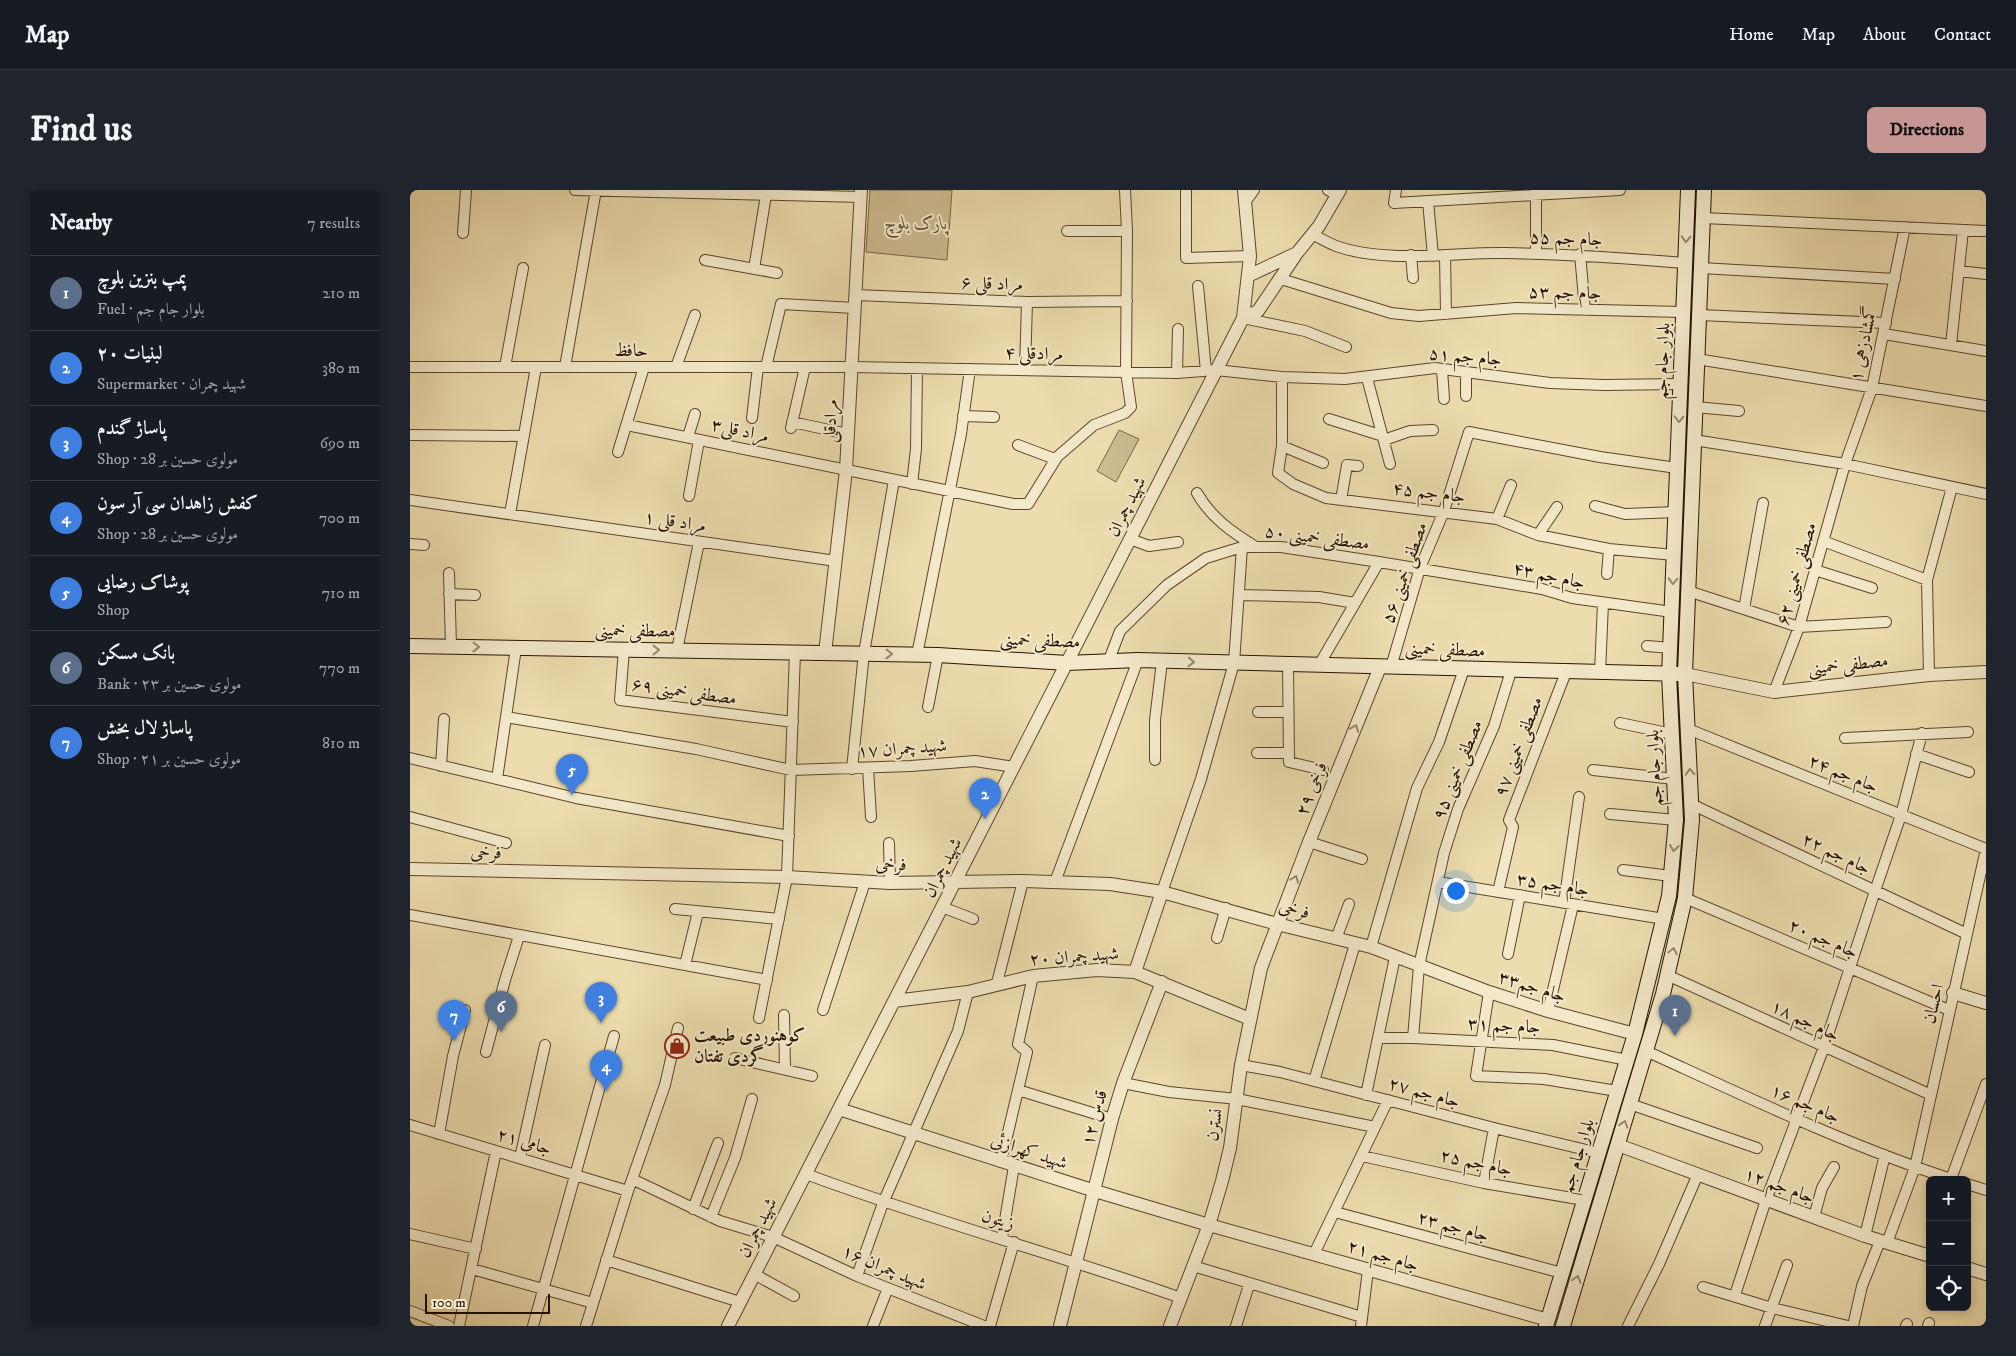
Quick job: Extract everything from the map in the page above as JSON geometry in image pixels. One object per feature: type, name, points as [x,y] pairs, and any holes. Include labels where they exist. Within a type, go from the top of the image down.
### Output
[{"type":"main road","name":"بلوار جام جم","points":[[1547,1323],[1635,1034],[1669,896],[1676,820],[1670,648],[1688,190]]},
{"type":"main road","name":"بلوار جام جم","points":[[1566,1325],[1646,1051],[1667,975],[1684,898],[1692,820],[1685,674],[1704,190]]},
{"type":"main road","name":"مصطفی خمینی","points":[[410,646],[826,652],[938,655],[1067,663],[1138,660],[1685,674]]},
{"type":"main road","points":[[1669,896],[1684,898]]},
{"type":"main road","points":[[1547,1323],[1566,1325]]},
{"type":"street","points":[[463,233],[466,190]]},
{"type":"street","points":[[575,190],[684,191],[766,195],[786,193],[861,194]]},
{"type":"street","points":[[565,367],[596,190]]},
{"type":"street","points":[[1018,445],[1055,459],[1094,424],[1125,413],[1131,407],[1126,372],[1127,231],[1125,190]]},
{"type":"street","points":[[1186,190],[1186,258],[1250,256]]},
{"type":"street","points":[[1245,196],[1254,190]]},
{"type":"street","points":[[1396,190],[1394,203],[1490,194],[1620,190]]},
{"type":"street","name":"شهید چمران","points":[[1243,318],[1258,311],[1312,234],[1335,192]]},
{"type":"street","points":[[1536,192],[1536,253]]},
{"type":"street","name":"مرادقلی","points":[[826,652],[846,470],[861,194]]},
{"type":"street","points":[[754,269],[766,195]]},
{"type":"street","name":"شهید چمران","points":[[728,1326],[1130,540],[1211,370],[1243,318],[1250,276],[1245,196]]},
{"type":"street","points":[[1428,201],[1433,256]]},
{"type":"street","points":[[1702,218],[1986,231]]},
{"type":"street","name":"گمشادزهی ۱","points":[[1845,464],[1872,388],[1905,227]]},
{"type":"street","points":[[1952,346],[1963,230]]},
{"type":"street","points":[[1067,231],[1127,231]]},
{"type":"street","name":"جام جم ۵۵","points":[[1312,234],[1337,246],[1373,253],[1433,256],[1536,253],[1580,254],[1685,263]]},
{"type":"street","points":[[1250,276],[1298,253]]},
{"type":"street","points":[[1580,254],[1585,310]]},
{"type":"street","points":[[1411,255],[1413,278]]},
{"type":"street","points":[[1445,255],[1446,314]]},
{"type":"street","points":[[705,260],[777,273]]},
{"type":"street","points":[[505,367],[523,268]]},
{"type":"street","points":[[1701,268],[1894,278]]},
{"type":"street","points":[[1959,271],[1986,274]]},
{"type":"street","name":"جام جم ۵۳","points":[[1281,279],[1391,313],[1419,316],[1516,308],[1683,312]]},
{"type":"street","points":[[1198,286],[1211,370]]},
{"type":"street","name":"مراد قلی ۶","points":[[856,294],[1028,302],[1127,301]]},
{"type":"street","points":[[1025,370],[1028,302]]},
{"type":"street","points":[[752,418],[762,367],[781,304],[855,308]]},
{"type":"street","points":[[1699,314],[1886,323]]},
{"type":"street","points":[[676,367],[695,315]]},
{"type":"street","points":[[1243,318],[1305,331],[1346,346]]},
{"type":"street","points":[[1177,373],[1178,329]]},
{"type":"street","points":[[1884,334],[1986,352]]},
{"type":"street","points":[[1697,359],[1986,406]]},
{"type":"street","name":"حافظ","points":[[410,367],[852,367]]},
{"type":"street","points":[[510,514],[536,367]]},
{"type":"street","points":[[618,452],[644,367]]},
{"type":"street","points":[[806,367],[792,425],[848,434]]},
{"type":"street","name":"مرادقلی ۴","points":[[852,367],[1177,373],[1211,370]]},
{"type":"street","points":[[912,484],[916,448],[917,368]]},
{"type":"street","points":[[917,655],[963,416],[970,369]]},
{"type":"street","points":[[1442,369],[1444,399]]},
{"type":"street","name":"جام جم ۵۱","points":[[1211,370],[1282,377],[1345,380],[1413,370],[1442,369],[1559,383],[1604,386],[1680,384]]},
{"type":"street","points":[[1466,372],[1466,396]]},
{"type":"street","name":"جام جم ۴۵","points":[[1282,377],[1282,446],[1278,473],[1293,484],[1326,498],[1444,510],[1497,519],[1538,535],[1610,549],[1674,556]]},
{"type":"street","points":[[1368,378],[1390,464]]},
{"type":"street","points":[[1696,407],[1739,411]]},
{"type":"street","points":[[688,437],[695,414]]},
{"type":"street","points":[[963,416],[994,417]]},
{"type":"street","points":[[1329,419],[1383,438],[1410,431],[1434,430]]},
{"type":"street","name":"مراد قلی۳","points":[[627,424],[1013,504],[1028,504],[1055,459]]},
{"type":"street","name":"مصطفی خمینی ۵۶","points":[[1386,667],[1420,568],[1444,510],[1469,432],[1600,457],[1677,468]]},
{"type":"street","points":[[410,435],[524,436]]},
{"type":"street","points":[[689,496],[699,440]]},
{"type":"street","points":[[1694,440],[1845,464],[1986,494]]},
{"type":"street","points":[[1282,446],[1323,463]]},
{"type":"street","name":"مصطفی خمینی ۶۲","points":[[1774,692],[1799,627],[1845,464]]},
{"type":"street","points":[[1341,500],[1347,465],[1358,466]]},
{"type":"street","points":[[852,769],[864,653],[894,480]]},
{"type":"street","points":[[1497,519],[1511,485]]},
{"type":"street","points":[[1928,675],[1927,580],[1952,487]]},
{"type":"street","points":[[1197,493],[1206,510],[1227,529],[1256,547]]},
{"type":"street","name":"مراد قلی ۱","points":[[410,500],[836,561]]},
{"type":"street","points":[[1744,608],[1763,503]]},
{"type":"street","points":[[1595,506],[1625,514],[1676,512]]},
{"type":"street","points":[[1538,535],[1557,507]]},
{"type":"street","points":[[1130,540],[1149,546],[1178,542]]},
{"type":"street","points":[[1823,541],[1927,580]]},
{"type":"street","points":[[676,650],[699,542]]},
{"type":"street","points":[[410,544],[424,545]]},
{"type":"street","points":[[1135,972],[1202,779],[1234,663],[1242,547]]},
{"type":"street","name":"مصطفی خمینی ۵۰","points":[[1109,660],[1120,631],[1167,585],[1206,558],[1242,547],[1282,547],[1420,568]]},
{"type":"street","points":[[1607,574],[1610,549]]},
{"type":"street","points":[[1319,665],[1379,562]]},
{"type":"street","name":"جام جم ۴۳","points":[[1420,568],[1542,589],[1572,598],[1672,612]]},
{"type":"street","points":[[1815,570],[1872,588]]},
{"type":"street","points":[[449,573],[451,647]]},
{"type":"street","points":[[1688,590],[1799,627],[1886,622]]},
{"type":"street","points":[[449,594],[475,595]]},
{"type":"street","points":[[1239,595],[1319,597],[1355,603]]},
{"type":"street","points":[[1600,673],[1604,603]]},
{"type":"street","points":[[1647,646],[1670,648]]},
{"type":"street","points":[[497,779],[516,648]]},
{"type":"street","name":"مصطفی خمینی ۶۹","points":[[624,650],[620,700],[793,722]]},
{"type":"street","points":[[759,1018],[787,877],[795,652]]},
{"type":"street","points":[[928,707],[938,655]]},
{"type":"street","points":[[1056,882],[1138,660]]},
{"type":"street","points":[[1155,760],[1155,720],[1162,661]]},
{"type":"street","points":[[1288,664],[1289,762],[1324,770]]},
{"type":"street","name":"فرخی ۲۹","points":[[1277,924],[1309,842],[1386,667]]},
{"type":"street","points":[[1371,947],[1417,788],[1439,742],[1464,669]]},
{"type":"street","name":"مصطفی خمینی ۹۵","points":[[1413,1038],[1419,966],[1444,853],[1458,809],[1494,726],[1511,671]]},
{"type":"street","name":"مصطفی خمینی ۹۷","points":[[1498,892],[1514,827],[1509,820],[1566,672]]},
{"type":"street","name":"مصطفی خمینی","points":[[1685,674],[1774,692],[1928,675],[1986,672]]},
{"type":"street","points":[[1258,712],[1288,712]]},
{"type":"street","name":"شهید چمران ۱۷","points":[[506,716],[696,749],[791,770],[852,769],[975,761],[1014,767]]},
{"type":"street","points":[[441,766],[444,719]]},
{"type":"street","points":[[1620,723],[1672,734]]},
{"type":"street","name":"جام جم ۲۴","points":[[1688,729],[1986,849]]},
{"type":"street","points":[[1845,738],[1968,732]]},
{"type":"street","points":[[1735,1295],[1766,1200],[1824,1047],[1876,891],[1901,815],[1922,733]]},
{"type":"street","points":[[1257,753],[1289,754]]},
{"type":"street","points":[[1916,754],[1969,772]]},
{"type":"street","points":[[410,758],[576,798],[789,836]]},
{"type":"street","points":[[868,768],[871,817]]},
{"type":"street","points":[[1593,770],[1674,779]]},
{"type":"street","points":[[1548,1011],[1569,904],[1579,796]]},
{"type":"street","name":"جام جم ۲۲","points":[[1692,804],[1967,934]]},
{"type":"street","points":[[1610,814],[1676,820]]},
{"type":"street","points":[[410,817],[506,843]]},
{"type":"street","points":[[1309,842],[1362,859]]},
{"type":"street","points":[[889,843],[890,883]]},
{"type":"street","name":"احسان","points":[[1853,1326],[1862,1286],[1915,1167],[1929,1094],[1986,849]]},
{"type":"street","name":"فرخی","points":[[410,869],[787,877],[890,883],[1023,881],[1110,884],[1162,892],[1226,908],[1277,924],[1371,947],[1419,966]]},
{"type":"street","points":[[1623,870],[1671,876]]},
{"type":"street","points":[[997,983],[1023,881]]},
{"type":"street","points":[[823,1010],[865,882]]},
{"type":"street","name":"جام جم ۳۵","points":[[1438,882],[1664,919]]},
{"type":"street","points":[[1508,954],[1520,896]]},
{"type":"street","name":"جام جم ۲۰","points":[[1684,898],[1949,1010]]},
{"type":"street","points":[[1336,938],[1349,904]]},
{"type":"street","points":[[942,907],[973,918]]},
{"type":"street","points":[[1217,938],[1226,908]]},
{"type":"street","points":[[675,909],[779,918]]},
{"type":"street","points":[[685,966],[698,912]]},
{"type":"street","points":[[410,915],[767,980]]},
{"type":"street","name":"نسترن","points":[[1170,1326],[1209,1225],[1230,1148],[1241,1065],[1250,1019],[1261,968],[1277,924]]},
{"type":"street","points":[[486,1052],[519,936]]},
{"type":"street","points":[[1314,1081],[1355,944]]},
{"type":"street","points":[[1366,1095],[1395,957]]},
{"type":"street","name":"جام جم۳۳","points":[[1419,966],[1548,1011],[1635,1034]]},
{"type":"street","name":"شهید چمران ۲۰","points":[[894,1001],[968,992],[997,983],[1033,976],[1097,970],[1135,972],[1250,1019]]},
{"type":"street","name":"جام جم ۱۸","points":[[1667,975],[1929,1094]]},
{"type":"street","points":[[1001,1162],[1027,1052],[1018,1044],[1033,976]]},
{"type":"street","name":"قدس ۱۲","points":[[1060,1326],[1112,1119],[1123,1083],[1162,982]]},
{"type":"street","points":[[857,1276],[883,1203],[958,1031],[968,992]]},
{"type":"street","points":[[1489,992],[1476,1076],[1544,1079],[1617,1091]]},
{"type":"street","points":[[1953,993],[1986,1002]]},
{"type":"street","points":[[439,1134],[452,1056],[465,1010]]},
{"type":"street","points":[[784,1014],[785,1069]]},
{"type":"street","points":[[586,1326],[628,1191],[666,1085],[678,1028]]},
{"type":"street","points":[[533,1326],[614,1036]]},
{"type":"street","name":"جام جم ۳۱","points":[[1378,1038],[1552,1045],[1627,1060]]},
{"type":"street","points":[[520,1158],[545,1044]]},
{"type":"street","name":"جام جم ۱۶","points":[[1646,1051],[1885,1155],[1944,1176]]},
{"type":"street","points":[[735,1058],[812,1076]]},
{"type":"street","name":"جام جم ۲۷","points":[[1241,1065],[1314,1081],[1494,1128],[1599,1152]]},
{"type":"street","points":[[1123,1083],[1169,1092],[1237,1099],[1375,1128]]},
{"type":"street","points":[[1954,1176],[1986,1084]]},
{"type":"street","points":[[1018,1090],[1112,1119]]},
{"type":"street","points":[[711,1217],[735,1158],[752,1099]]},
{"type":"street","points":[[1314,1254],[1388,1100]]},
{"type":"street","points":[[1630,1104],[1756,1148]]},
{"type":"street","name":"شهید کهرازئی","points":[[839,1109],[1001,1162],[1209,1225]]},
{"type":"street","name":"جامی ۲۱","points":[[410,1124],[628,1191]]},
{"type":"street","points":[[1484,1183],[1494,1128]]},
{"type":"street","points":[[693,1210],[718,1143]]},
{"type":"street","name":"جام جم ۱۲","points":[[1618,1145],[1865,1236],[1926,1255]]},
{"type":"street","points":[[459,1326],[496,1151]]},
{"type":"street","points":[[1865,1236],[1885,1155]]},
{"type":"street","name":"جام جم ۲۵","points":[[1362,1156],[1484,1183],[1584,1200]]},
{"type":"street","points":[[1002,1238],[1014,1166]]},
{"type":"street","points":[[1814,1217],[1822,1188],[1834,1168]]},
{"type":"street","name":"زیتون","points":[[806,1174],[883,1203],[1076,1261],[1181,1298]]},
{"type":"street","points":[[1628,1326],[1659,1264],[1698,1174]]},
{"type":"street","name":"شهید چمران ۱۶","points":[[632,1179],[693,1210],[773,1238],[968,1323],[984,1326]]},
{"type":"street","points":[[1971,1185],[1986,1190]]},
{"type":"street","name":"جام جم ۲۳","points":[[1335,1212],[1562,1273]]},
{"type":"street","name":"جام جم ۲۱","points":[[1209,1225],[1547,1323]]},
{"type":"street","points":[[410,1234],[476,1249]]},
{"type":"street","points":[[990,1326],[1014,1242]]},
{"type":"street","points":[[606,1260],[740,1302]]},
{"type":"street","points":[[1765,1326],[1787,1265]]},
{"type":"street","points":[[1193,1266],[1362,1321],[1368,1270]]},
{"type":"street","points":[[472,1269],[593,1303]]},
{"type":"street","points":[[1971,1269],[1986,1274]]},
{"type":"street","points":[[754,1274],[794,1296]]},
{"type":"street","points":[[1236,1326],[1249,1285]]},
{"type":"street","points":[[1703,1287],[1735,1295],[1772,1308],[1848,1326]]},
{"type":"street","points":[[873,1326],[888,1288]]},
{"type":"street","points":[[410,1311],[449,1326]]},
{"type":"green space","name":"پارک بلوچ","points":[[870,190],[952,190],[947,260],[866,252]]},
{"type":"green space","points":[[1119,430],[1139,439],[1116,482],[1097,471]]},
{"type":"place","name":"پوشاک رضایی","points":[[572,795]]},
{"type":"place","name":"لبنیات ۲۰","points":[[985,819]]},
{"type":"place","name":"پاساژ گندم","points":[[601,1023]]},
{"type":"place","name":"بانک مسکن","points":[[501,1032]]},
{"type":"place","name":"پمپ بنزین بلوچ","points":[[1675,1036]]},
{"type":"place","name":"پاساژ لال بخش","points":[[454,1041]]},
{"type":"place","name":"کوهنوردی طبیعت گردی تفتان","points":[[677,1046]]},
{"type":"place","name":"کفش زاهدان سی آر سون","points":[[606,1091]]}]
